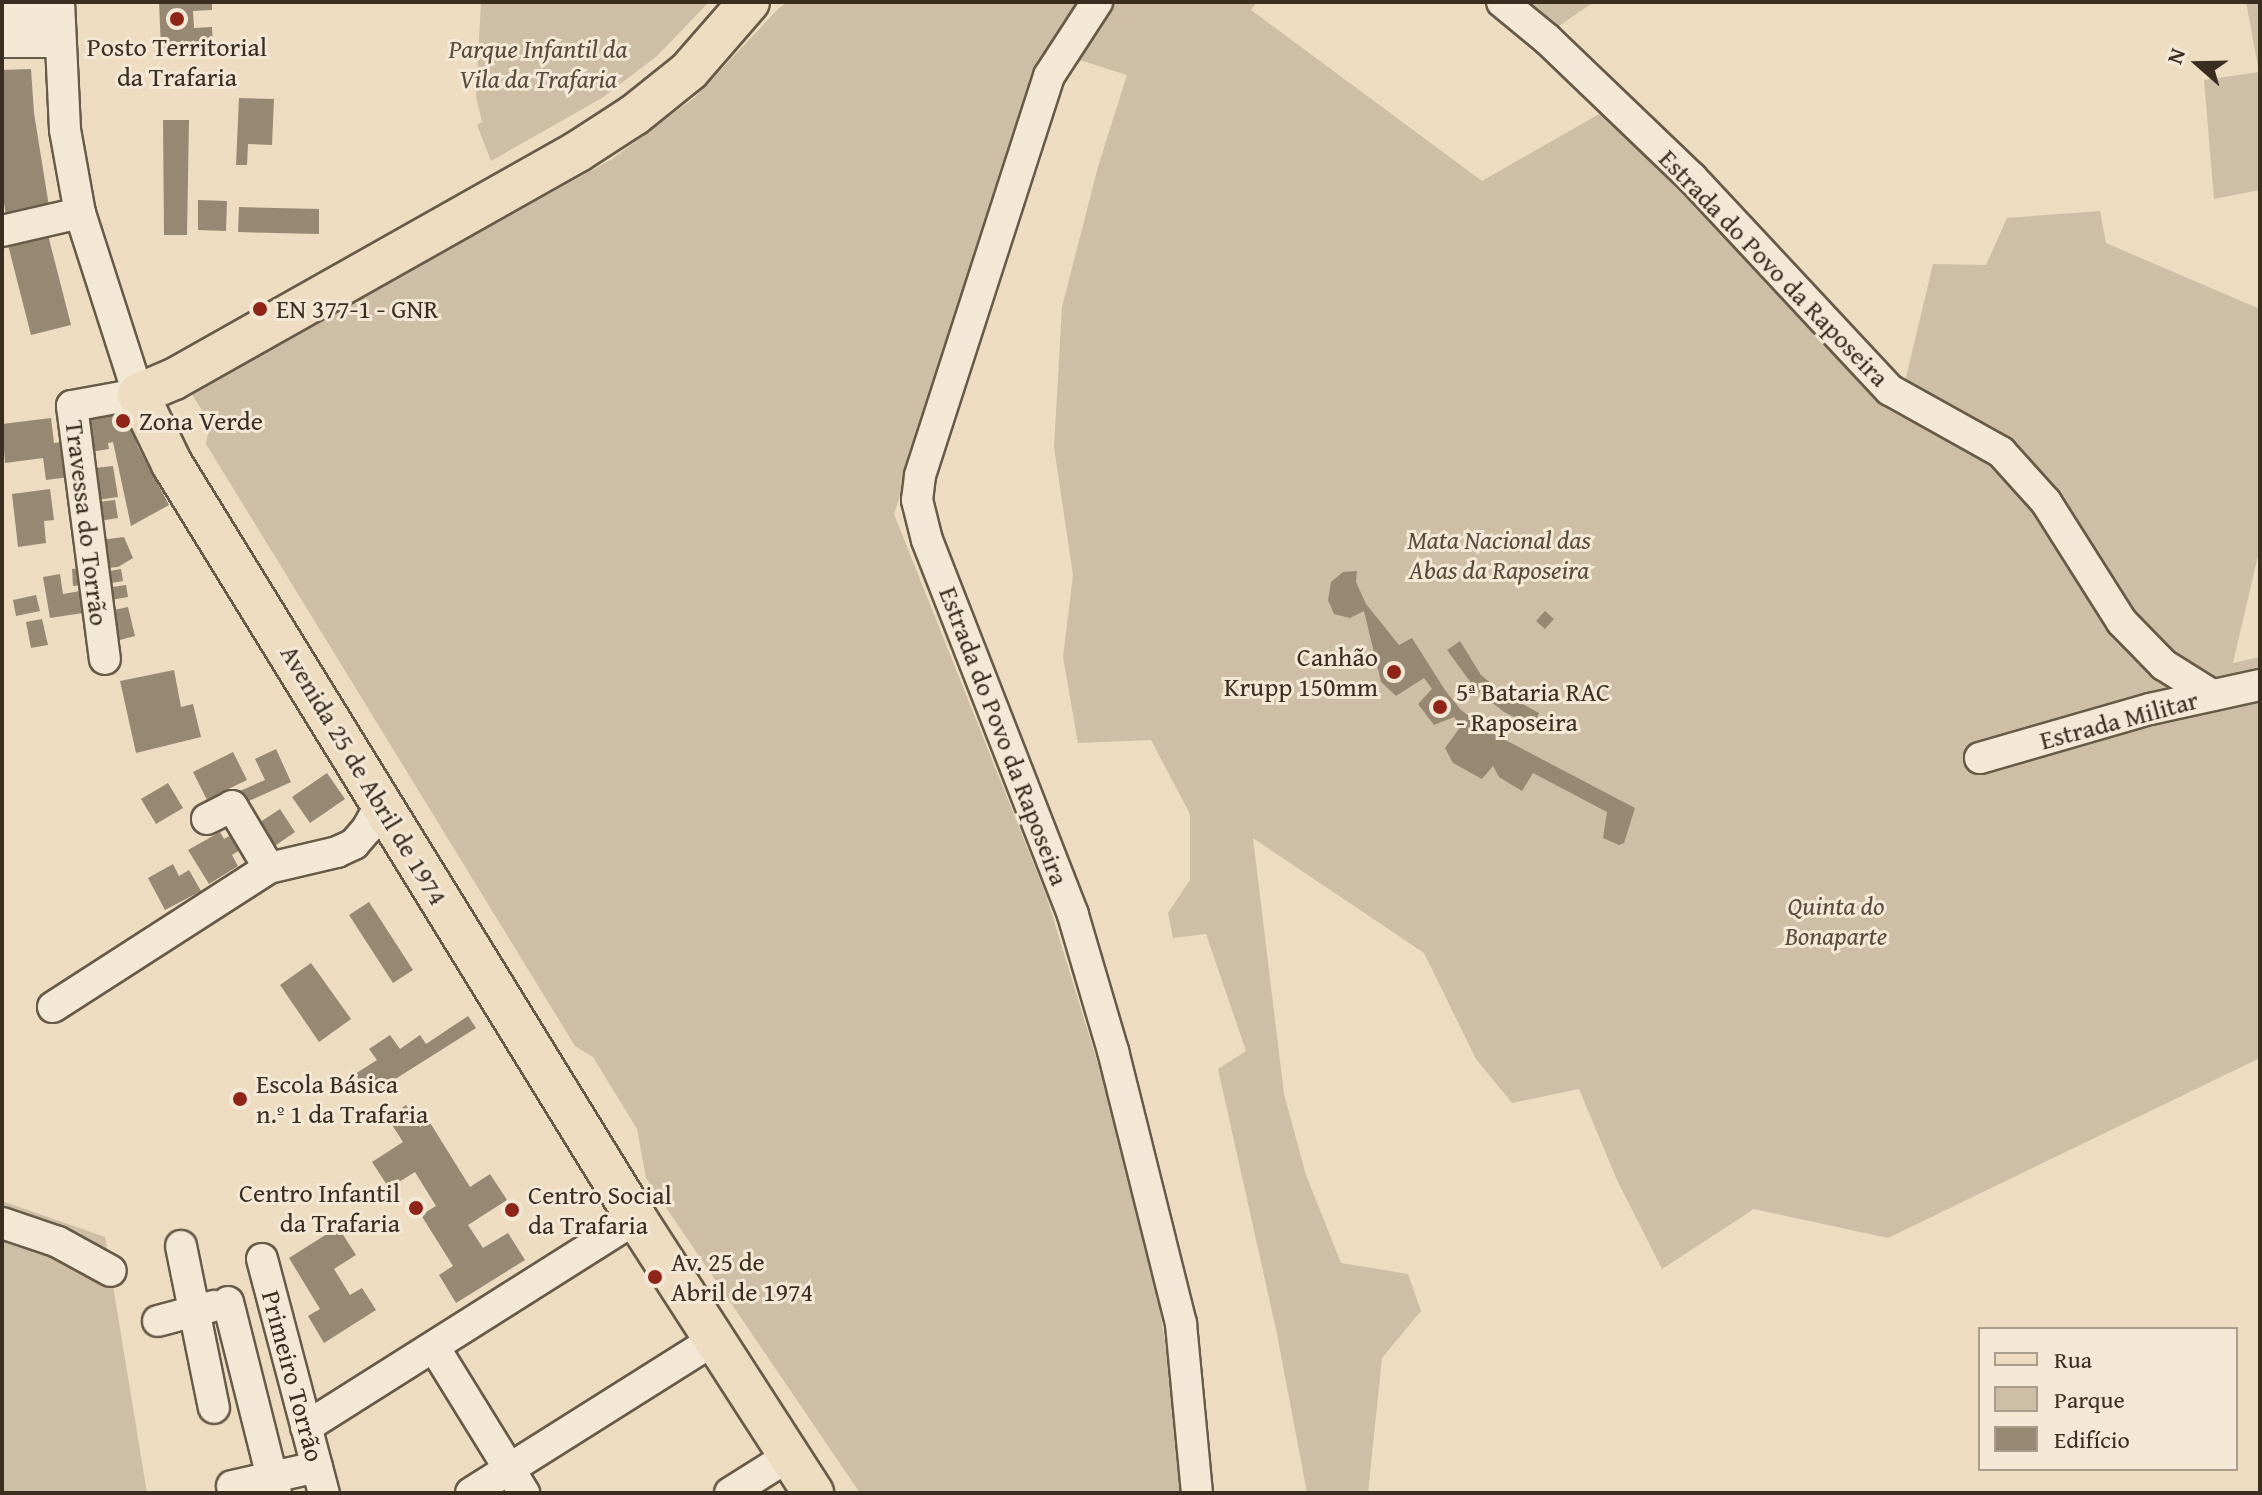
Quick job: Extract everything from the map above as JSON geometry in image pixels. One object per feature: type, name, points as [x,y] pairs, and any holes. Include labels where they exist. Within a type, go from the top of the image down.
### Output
[{"type":"main road","points":[[138,394],[174,379],[588,145],[634,115],[689,71],[749,2]]},
{"type":"main road","name":"Avenida 25 de Abril de 1974","points":[[138,394],[172,464],[636,1218],[813,1493]]},
{"type":"street","name":"Estrada do Povo da Raposeira","points":[[1097,2],[1049,76],[925,461],[917,500],[927,540],[1073,915],[1113,1051],[1181,1324],[1197,1493]]},
{"type":"street","name":"Estrada do Povo da Raposeira","points":[[1502,2],[1547,39],[1692,178],[1890,390],[2001,452],[2046,502],[2122,622],[2164,665],[2212,695]]},
{"type":"street","points":[[2,18],[58,21]]},
{"type":"street","name":"Avenida 25 de Abril de 1974","points":[[58,21],[65,130],[80,213],[138,394]]},
{"type":"street","points":[[2,42],[58,21]]},
{"type":"street","points":[[2,231],[80,213]]},
{"type":"street","name":"Travessa do Torrão","points":[[105,659],[72,406],[138,394]]},
{"type":"street","name":"Estrada Militar","points":[[1980,758],[2212,695],[2260,685]]},
{"type":"street","points":[[53,1007],[269,868],[337,852],[354,844],[381,804]]},
{"type":"street","points":[[207,819],[232,806],[269,868]]},
{"type":"street","points":[[306,1427],[636,1218]]},
{"type":"street","points":[[2,1223],[58,1242],[111,1271]]},
{"type":"street","points":[[181,1246],[214,1408]]},
{"type":"street","name":"Primeiro Torrão","points":[[262,1259],[320,1480]]},
{"type":"street","points":[[158,1321],[270,1291]]},
{"type":"street","name":"Primeiro Torrão","points":[[228,1302],[274,1485]]},
{"type":"street","points":[[471,1493],[517,1481],[714,1340]]},
{"type":"street","points":[[434,1347],[517,1481]]},
{"type":"street","points":[[730,1493],[789,1456]]},
{"type":"street","points":[[232,1486],[320,1480]]},
{"type":"green space","name":"Parque Infantil da Vila da Trafaria","points":[[481,2],[709,2],[657,56],[602,98],[491,161],[477,125],[482,122],[476,96]]},
{"type":"green space","name":"Mata Nacional das Abas da Raposeira","points":[[788,2],[1257,2],[1251,10],[1482,181],[1601,113],[1899,407],[1933,264],[1986,265],[2007,218],[2100,211],[2106,243],[2260,309],[2260,547],[2233,663],[2260,657],[2260,1058],[1888,1238],[1754,1209],[1662,1269],[1617,1180],[1579,1089],[1512,1103],[1476,1059],[1424,953],[1253,838],[1284,1094],[1306,1175],[1341,1263],[1408,1274],[1421,1311],[1382,1358],[1368,1493],[1307,1493],[1277,1334],[1218,1069],[1246,1051],[1206,934],[1173,938],[1168,913],[1190,880],[1190,814],[1151,740],[1078,743],[1063,657],[1073,575],[1054,447],[1062,307],[1098,167],[1127,75],[1051,51],[894,514],[1046,895],[1147,1224],[1188,1493],[860,1493],[646,1178],[637,1129],[593,1057],[575,1046],[206,444],[210,423],[191,393],[612,159],[694,98]]},
{"type":"green space","points":[[1525,2],[1594,2],[1553,30]]},
{"type":"green space","points":[[2246,2],[2260,2],[2260,190],[2214,199],[2204,80],[2259,72]]},
{"type":"green space","points":[[2,1201],[105,1237],[147,1493],[2,1493]]},
{"type":"building","name":"Posto Territorial da Trafaria","points":[[159,2],[212,2],[212,10],[193,11],[194,28],[212,27],[213,46],[161,48]]},
{"type":"building","points":[[31,69],[34,113],[51,219],[8,226],[2,192],[2,70]]},
{"type":"building","points":[[239,98],[274,99],[272,145],[248,144],[247,165],[236,165]]},
{"type":"building","points":[[163,120],[189,120],[187,235],[164,235]]},
{"type":"building","points":[[198,200],[227,201],[226,231],[198,230]]},
{"type":"building","points":[[239,207],[319,209],[319,234],[238,232]]},
{"type":"building","points":[[47,231],[71,325],[31,335],[7,241]]},
{"type":"building","points":[[123,406],[138,447],[169,505],[131,526],[113,442],[108,443],[109,449],[84,453],[79,414]]},
{"type":"building","points":[[51,418],[54,443],[62,442],[77,476],[46,480],[43,458],[5,463],[2,424]]},
{"type":"building","points":[[113,466],[118,497],[90,501],[86,469]]},
{"type":"building","points":[[50,489],[54,520],[44,521],[46,543],[18,547],[12,494]]},
{"type":"building","points":[[115,500],[118,518],[93,522],[90,503]]},
{"type":"building","points":[[124,537],[133,558],[118,567],[96,569],[93,541]]},
{"type":"building","points":[[90,567],[91,584],[73,586],[72,569]]},
{"type":"building","points":[[121,569],[123,581],[106,584],[104,572]]},
{"type":"building","name":"5ª Bataria RAC - Raposeira","points":[[1357,571],[1356,582],[1366,604],[1399,645],[1412,638],[1461,710],[1490,732],[1635,808],[1624,843],[1619,845],[1603,838],[1607,812],[1533,773],[1522,791],[1499,777],[1493,766],[1482,779],[1453,763],[1445,748],[1461,726],[1454,717],[1434,725],[1418,704],[1432,689],[1424,678],[1396,696],[1381,682],[1364,611],[1350,618],[1334,614],[1328,600],[1331,582],[1343,572]]},
{"type":"building","points":[[60,574],[63,594],[91,589],[98,631],[86,633],[83,613],[50,618],[43,577]]},
{"type":"building","points":[[126,585],[128,597],[111,600],[99,589]]},
{"type":"building","points":[[36,595],[40,611],[16,616],[13,600]]},
{"type":"building","points":[[128,607],[135,636],[116,641],[109,611]]},
{"type":"building","points":[[1545,611],[1554,619],[1545,629],[1536,621]]},
{"type":"building","points":[[42,619],[48,645],[31,648],[26,622]]},
{"type":"building","points":[[1460,641],[1481,675],[1504,694],[1539,713],[1534,727],[1504,712],[1477,691],[1447,650]]},
{"type":"building","points":[[174,670],[181,707],[193,704],[201,737],[136,753],[120,681]]},
{"type":"building","points":[[276,749],[291,782],[240,805],[235,793],[265,780],[255,759]]},
{"type":"building","points":[[233,752],[247,780],[220,793],[224,801],[211,808],[193,772]]},
{"type":"building","points":[[327,773],[345,799],[310,823],[292,797]]},
{"type":"building","points":[[168,783],[183,808],[156,824],[141,799]]},
{"type":"building","points":[[280,809],[295,832],[269,850],[254,826]]},
{"type":"building","points":[[220,832],[224,839],[231,835],[240,850],[232,855],[238,866],[209,884],[188,850]]},
{"type":"building","points":[[173,864],[179,876],[189,870],[201,891],[165,910],[148,878]]},
{"type":"building","points":[[369,902],[413,970],[393,983],[349,915]]},
{"type":"building","points":[[311,963],[351,1019],[319,1042],[280,985]]},
{"type":"building","points":[[468,1016],[476,1028],[370,1095],[355,1074],[377,1060],[369,1049],[390,1035],[400,1049],[420,1035],[426,1044]]},
{"type":"building","points":[[406,1105],[420,1127],[429,1121],[470,1187],[490,1174],[507,1200],[468,1225],[483,1248],[508,1233],[525,1260],[456,1303],[439,1275],[453,1266],[421,1215],[436,1206],[415,1172],[389,1188],[372,1162],[403,1142],[387,1117]]},
{"type":"building","points":[[338,1227],[356,1255],[334,1269],[350,1295],[362,1288],[376,1310],[324,1343],[308,1316],[320,1309],[289,1258]]},
{"type":"place","name":"Posto Territorial da Trafaria","points":[[177,19]]},
{"type":"place","name":"EN 377-1 - GNR","points":[[260,309]]},
{"type":"place","name":"Zona Verde","points":[[123,421]]},
{"type":"place","name":"Canhão Krupp 150mm","points":[[1394,672]]},
{"type":"place","name":"5ª Bataria RAC - Raposeira","points":[[1440,707]]},
{"type":"place","name":"Escola Básica n.º 1 da Trafaria","points":[[240,1099]]},
{"type":"place","name":"Centro Infantil da Trafaria","points":[[416,1208]]},
{"type":"place","name":"Centro Social da Trafaria","points":[[512,1210]]},
{"type":"place","name":"Av. 25 de Abril de 1974","points":[[655,1277]]},
{"type":"park label","name":"Quinta do Bonaparte","points":[[1836,921]]}]
